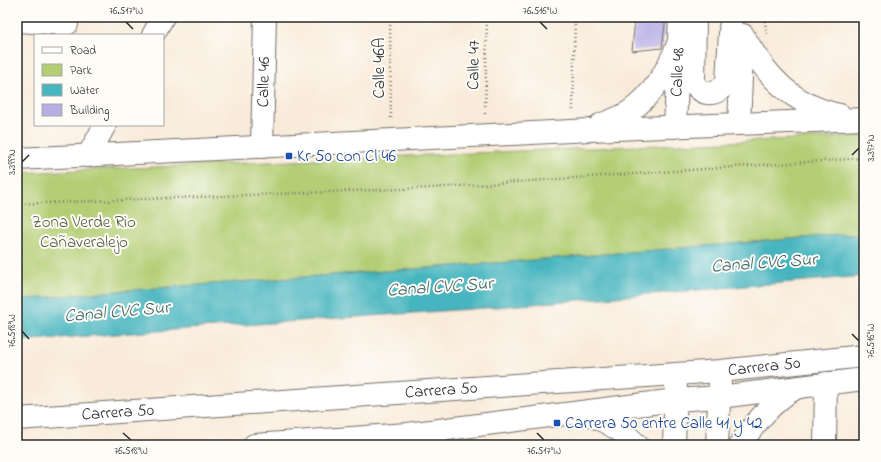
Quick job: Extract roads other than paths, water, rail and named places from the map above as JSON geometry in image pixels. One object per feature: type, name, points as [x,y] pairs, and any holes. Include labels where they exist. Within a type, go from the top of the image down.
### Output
[{"type":"street","points":[[154,34],[163,17]]},
{"type":"street","name":"Calle 46","points":[[262,147],[265,17]]},
{"type":"street","name":"Calle 48","points":[[675,127],[680,17]]},
{"type":"street","points":[[695,17],[694,83],[699,90],[708,94],[715,93],[723,88],[727,80],[739,23]]},
{"type":"street","points":[[17,21],[67,24]]},
{"type":"street","points":[[739,23],[757,61],[777,83],[795,96],[828,113],[861,119]]},
{"type":"street","points":[[739,23],[739,124]]},
{"type":"street","points":[[590,130],[628,112],[644,99],[659,83],[670,64],[678,44]]},
{"type":"street","points":[[17,159],[590,130],[861,119]]},
{"type":"street","points":[[88,156],[104,126]]},
{"type":"street","name":"Carrera 50","points":[[17,419],[720,371],[864,356]]},
{"type":"street","points":[[718,437],[720,371]]},
{"type":"street","points":[[674,437],[676,373]]},
{"type":"street","name":"Carrera 50","points":[[254,445],[407,439],[582,412],[676,400],[719,398],[864,379]]},
{"type":"street","points":[[825,445],[826,383]]},
{"type":"street","points":[[740,445],[765,413],[779,400],[802,386]]},
{"type":"street","points":[[674,437],[681,414],[689,406],[694,404],[706,407],[710,411],[718,437]]},
{"type":"street","points":[[582,412],[598,418],[617,429],[637,445]]},
{"type":"water","name":"Canal CVC Sur","points":[[864,233],[864,276],[484,308],[17,341],[17,300]]},
{"type":"place","name":"Kr 50 con Cl 46","points":[[289,156]]},
{"type":"place","name":"Carrera 50 entre Calle 41 y 42","points":[[557,423]]},
{"type":"park label","name":"Zona Verde Rio Cañaveralejo","points":[[84,232]]}]
